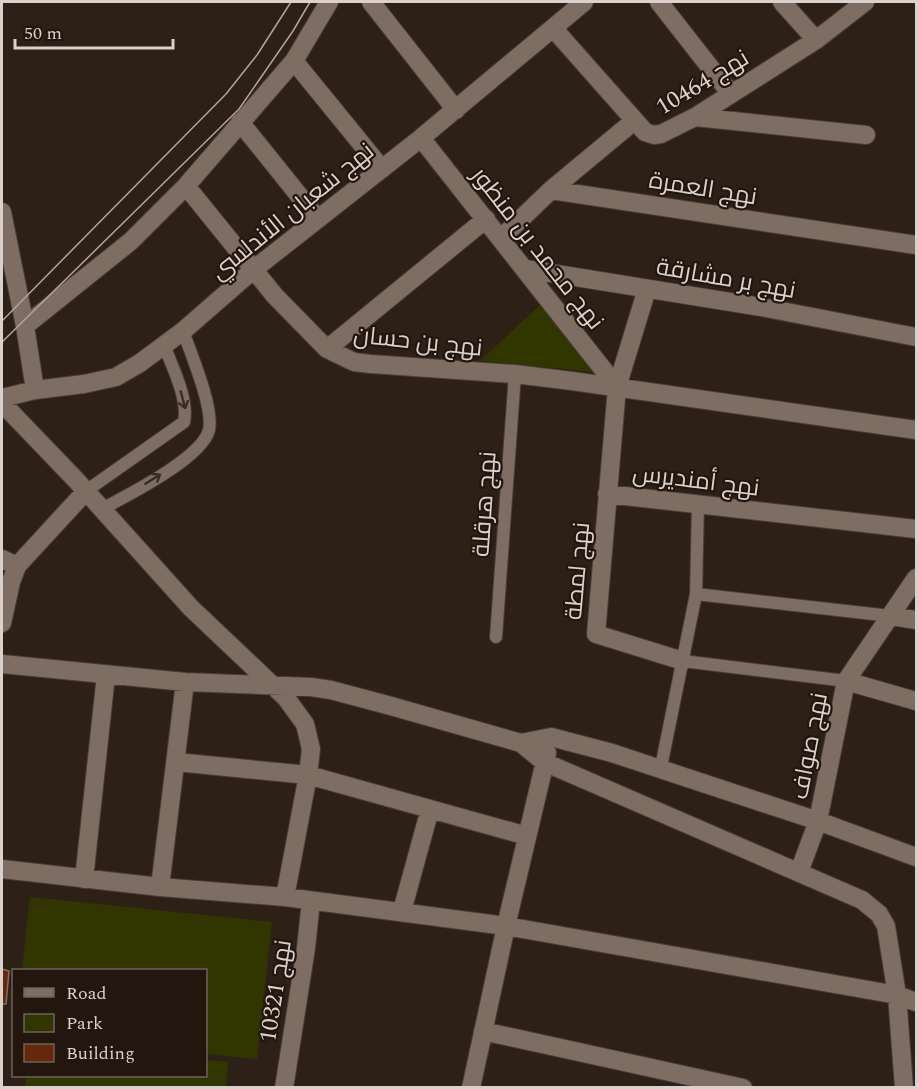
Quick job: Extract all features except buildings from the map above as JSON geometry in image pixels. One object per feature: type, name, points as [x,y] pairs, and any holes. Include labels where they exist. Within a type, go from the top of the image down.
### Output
[{"type":"street","points":[[25,326],[130,241],[186,186],[294,61],[329,2]]},
{"type":"street","points":[[370,2],[456,110]]},
{"type":"street","name":"نهج شعبان الأندلسي","points":[[2,401],[35,390],[84,384],[116,377],[133,368],[183,331],[253,270],[422,138],[584,2]]},
{"type":"street","points":[[659,2],[731,94]]},
{"type":"street","points":[[782,2],[816,40]]},
{"type":"street","name":"نهج 10464","points":[[553,28],[634,121],[645,132],[654,135],[673,130],[695,117],[816,40],[866,2]]},
{"type":"street","points":[[294,61],[382,169]]},
{"type":"street","points":[[695,117],[867,135]]},
{"type":"street","points":[[501,238],[551,190],[634,121]]},
{"type":"street","points":[[240,122],[318,219]]},
{"type":"street","name":"نهج محمد بن منظور","points":[[422,138],[616,387]]},
{"type":"street","name":"نهج بن حسان","points":[[186,186],[294,317],[327,349],[354,362],[515,375],[616,387],[916,430]]},
{"type":"street","name":"نهج العمرة","points":[[551,190],[916,245]]},
{"type":"street","points":[[2,212],[25,326],[35,390]]},
{"type":"street","points":[[327,349],[486,219]]},
{"type":"street","name":"نهج بر مشارقة","points":[[526,269],[761,308],[916,337]]},
{"type":"street","name":"نهج أمنديرس","points":[[647,289],[616,387],[608,494],[916,529]]},
{"type":"street","points":[[2,401],[191,608],[293,706],[307,729],[311,749],[308,775],[285,897]]},
{"type":"street","points":[[2,623],[10,582],[9,563],[65,516],[86,491]]},
{"type":"street","name":"نهج لمطة","points":[[608,494],[596,634],[683,661]]},
{"type":"street","points":[[65,516],[102,509]]},
{"type":"street","points":[[846,681],[916,578]]},
{"type":"street","points":[[891,616],[916,620]]},
{"type":"street","points":[[2,664],[184,682],[331,690],[521,743],[544,762],[862,900],[879,914],[886,926],[897,995],[904,1088]]},
{"type":"street","points":[[84,879],[106,675]]},
{"type":"street","name":"نهج صواف","points":[[799,872],[818,821],[846,681],[916,701]]},
{"type":"street","points":[[160,887],[184,682]]},
{"type":"street","points":[[521,743],[551,737],[661,767],[916,857]]},
{"type":"street","points":[[471,1088],[506,926],[551,737]]},
{"type":"street","points":[[176,762],[308,775],[527,836]]},
{"type":"street","points":[[402,911],[430,810]]},
{"type":"street","points":[[2,869],[160,887],[285,897],[506,926],[897,995],[916,1002]]},
{"type":"street","name":"نهج 10321","points":[[284,1088],[311,901]]},
{"type":"street","points":[[483,1031],[743,1088]]},
{"type":"lane","points":[[102,509],[178,463],[204,441],[209,429],[207,409],[183,331]]},
{"type":"lane","points":[[86,491],[184,422],[184,402],[164,345]]},
{"type":"lane","name":"نهج هرقلة","points":[[496,637],[515,375]]},
{"type":"lane","points":[[661,767],[696,594],[698,504]]},
{"type":"lane","points":[[696,594],[891,616]]},
{"type":"lane","points":[[683,661],[846,681]]},
{"type":"green space","points":[[544,301],[597,372],[480,361]]},
{"type":"green space","points":[[30,897],[272,922],[257,1059],[207,1054],[207,969],[22,969]]},
{"type":"green space","points":[[207,1060],[228,1062],[226,1087],[25,1087],[27,1077],[207,1077]]},
{"type":"tram line","points":[[2,321],[226,94],[257,55],[291,2]]},
{"type":"tram line","points":[[2,342],[239,109],[293,31],[310,2]]}]
